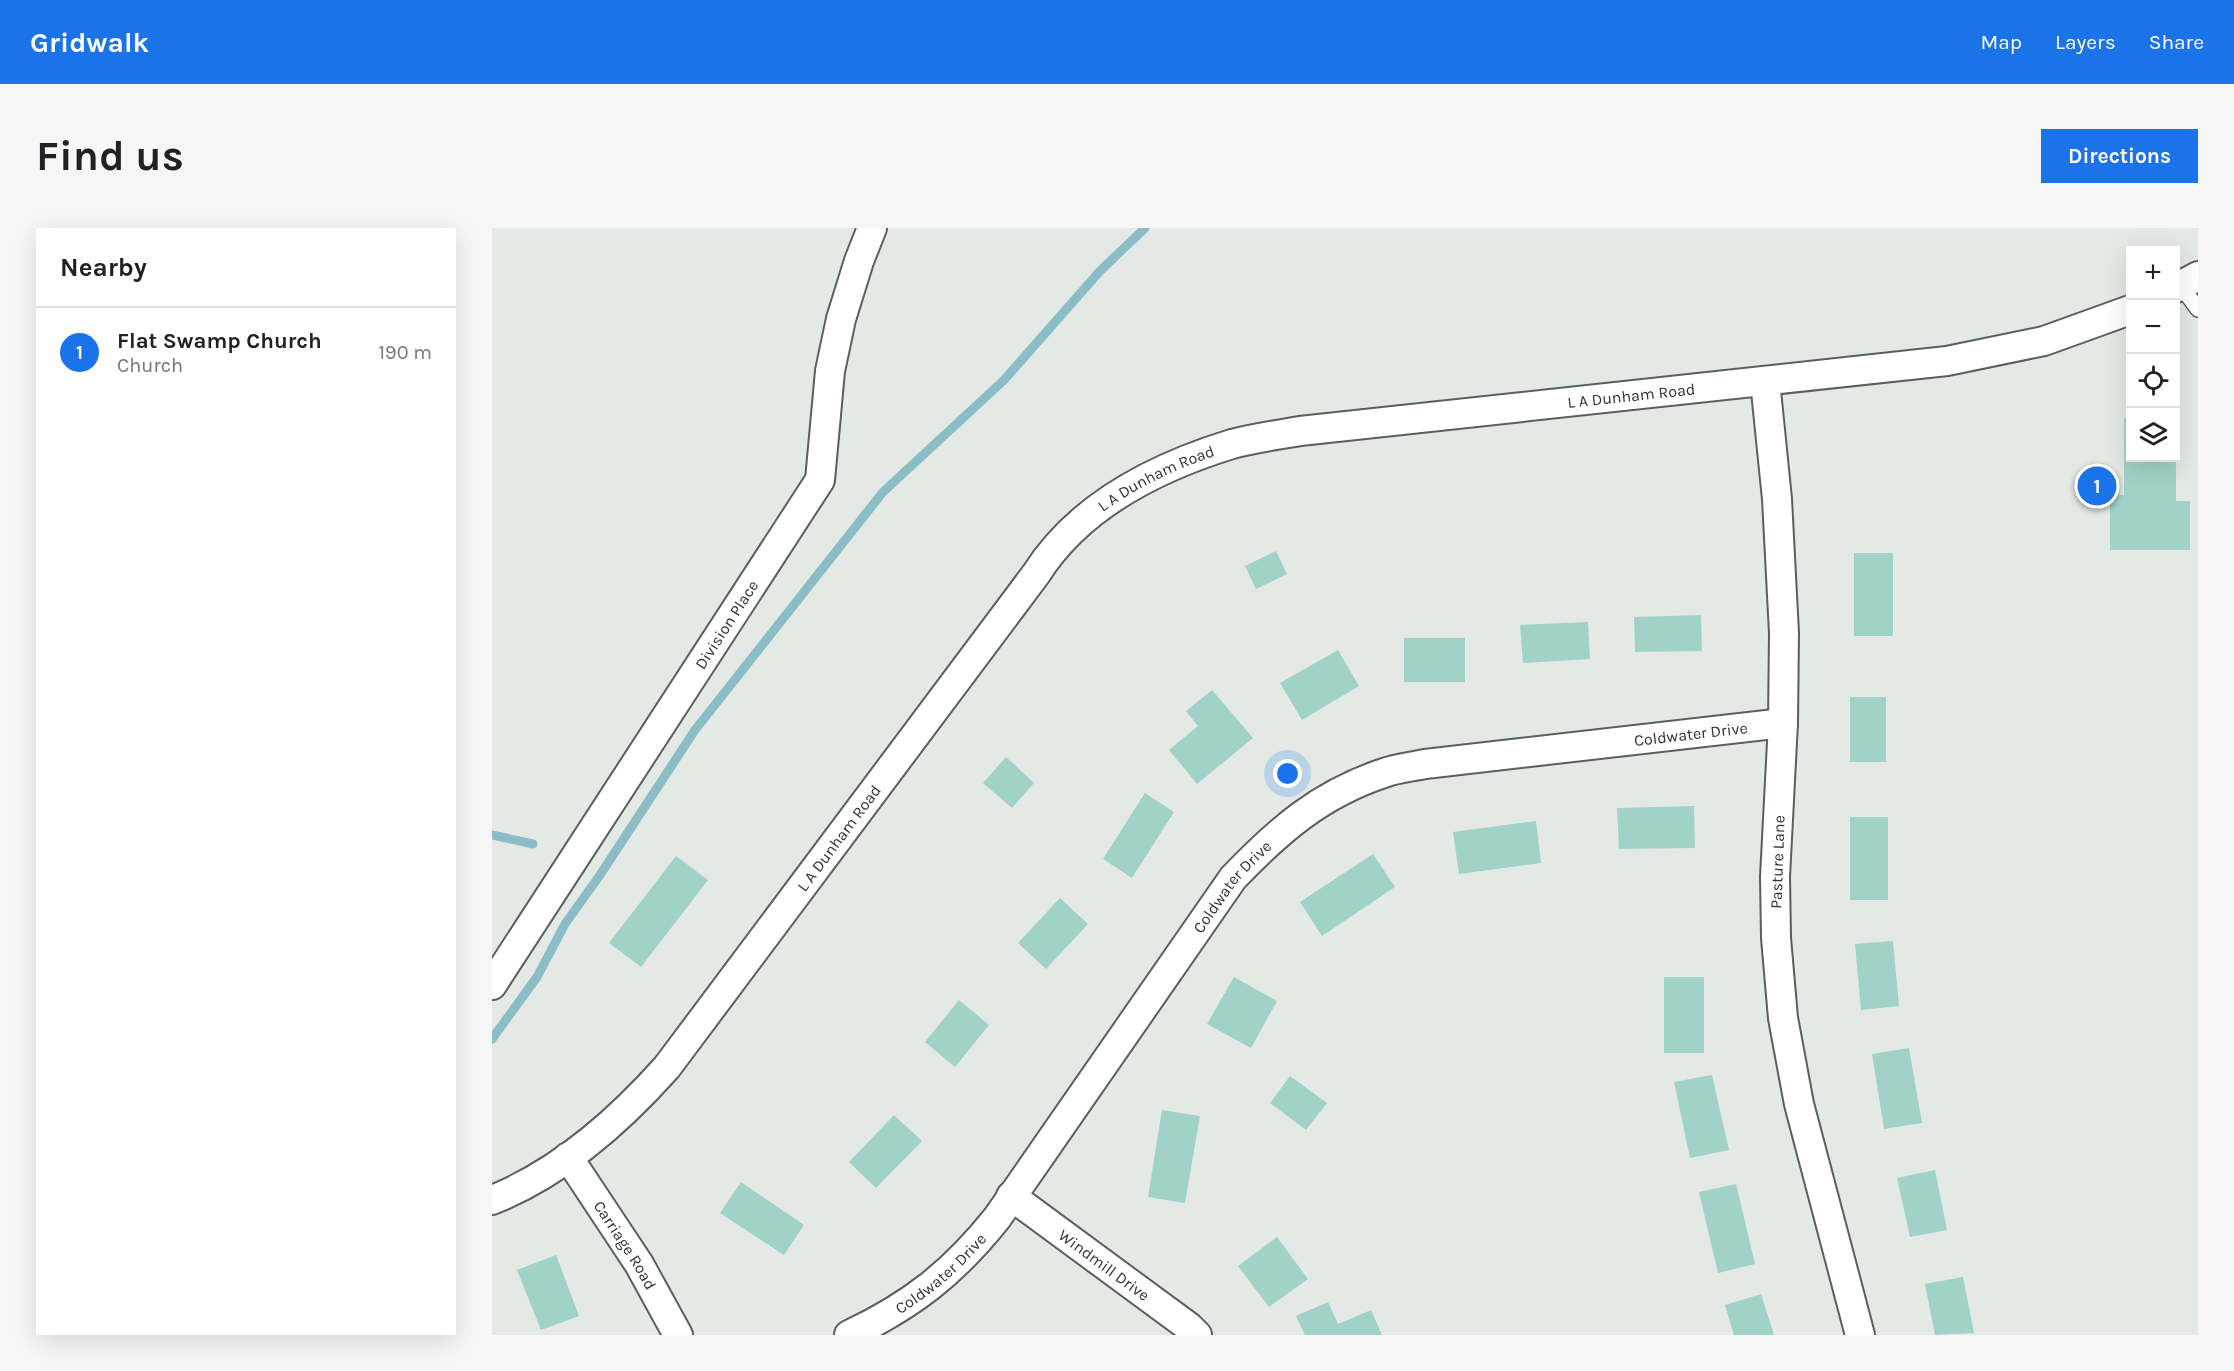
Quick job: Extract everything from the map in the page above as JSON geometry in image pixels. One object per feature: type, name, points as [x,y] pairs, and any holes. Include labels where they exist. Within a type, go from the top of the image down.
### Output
[{"type":"street","name":"Division Place","points":[[492,985],[820,480],[830,371],[859,261],[872,228]]},
{"type":"street","name":"L A Dunham Road","points":[[492,1200],[540,1176],[568,1157],[640,1097],[667,1067],[1036,574],[1047,556],[1085,518],[1141,481],[1183,461],[1234,444],[1300,431],[1958,358],[2044,341],[2126,311]]},
{"type":"street","name":"Pasture Lane","points":[[1765,381],[1778,510],[1784,633],[1783,723],[1775,877],[1776,938],[1783,1018],[1798,1104],[1860,1335]]},
{"type":"street","name":"Coldwater Drive","points":[[849,1335],[888,1316],[937,1281],[976,1244],[1233,878],[1270,839],[1307,811],[1347,788],[1385,772],[1425,764],[1783,723]]},
{"type":"street","name":"Carriage Road","points":[[568,1157],[639,1264],[678,1335]]},
{"type":"street","name":"Windmill Drive","points":[[1011,1196],[1197,1335]]},
{"type":"lane","points":[[2185,283],[2198,309]]},
{"type":"building","points":[[2124,418],[2126,418],[2126,462],[2176,462],[2176,501],[2190,501],[2190,550],[2110,550],[2110,495],[2124,495]]},
{"type":"building","points":[[1276,551],[1287,574],[1256,589],[1245,566]]},
{"type":"building","points":[[1854,553],[1893,553],[1893,636],[1854,636]]},
{"type":"building","points":[[1701,615],[1702,651],[1635,652],[1634,617]]},
{"type":"building","points":[[1588,622],[1590,659],[1523,663],[1520,625]]},
{"type":"building","points":[[1404,638],[1465,638],[1465,682],[1404,682]]},
{"type":"building","points":[[1338,650],[1359,686],[1302,720],[1280,683]]},
{"type":"building","points":[[1212,690],[1253,738],[1197,784],[1169,750],[1198,726],[1186,711]]},
{"type":"building","points":[[1850,697],[1886,697],[1886,762],[1850,762]]},
{"type":"building","points":[[1006,757],[1034,783],[1012,808],[983,783]]},
{"type":"building","points":[[1145,793],[1174,812],[1132,878],[1103,859]]},
{"type":"building","points":[[1694,806],[1695,848],[1619,849],[1617,808]]},
{"type":"building","points":[[1850,817],[1888,817],[1888,900],[1850,900]]},
{"type":"building","points":[[1536,821],[1541,863],[1459,874],[1453,832]]},
{"type":"building","points":[[1373,854],[1395,887],[1322,936],[1300,902]]},
{"type":"building","points":[[676,856],[708,880],[641,967],[609,943]]},
{"type":"building","points":[[1060,898],[1088,924],[1046,969],[1018,943]]},
{"type":"building","points":[[1893,941],[1899,1006],[1861,1010],[1855,944]]},
{"type":"building","points":[[1234,977],[1277,1001],[1251,1048],[1207,1024]]},
{"type":"building","points":[[1664,977],[1704,977],[1704,1053],[1664,1053]]},
{"type":"building","points":[[959,1000],[989,1025],[955,1067],[925,1042]]},
{"type":"building","points":[[1909,1048],[1922,1123],[1884,1129],[1872,1054]]},
{"type":"building","points":[[1712,1075],[1729,1150],[1690,1158],[1674,1082]]},
{"type":"building","points":[[1290,1076],[1327,1103],[1306,1130],[1270,1103]]},
{"type":"building","points":[[1162,1110],[1200,1116],[1185,1203],[1148,1197]]},
{"type":"building","points":[[894,1115],[922,1141],[876,1188],[849,1162]]},
{"type":"building","points":[[1935,1170],[1947,1230],[1910,1237],[1897,1178]]},
{"type":"building","points":[[741,1182],[804,1225],[784,1255],[720,1213]]},
{"type":"building","points":[[1736,1184],[1755,1264],[1718,1273],[1699,1192]]},
{"type":"building","points":[[1277,1237],[1308,1279],[1269,1307],[1238,1266]]},
{"type":"building","points":[[556,1255],[579,1316],[541,1330],[517,1270]]},
{"type":"building","points":[[1963,1277],[1974,1333],[1935,1335],[1925,1284]]},
{"type":"building","points":[[1761,1294],[1774,1335],[1734,1335],[1725,1305]]},
{"type":"building","points":[[1328,1302],[1338,1324],[1371,1310],[1382,1335],[1305,1335],[1296,1316]]},
{"type":"waterway","points":[[492,1039],[537,977],[565,924],[695,730],[883,492],[1004,380],[1100,271],[1145,228]]},
{"type":"waterway","points":[[492,835],[533,844]]},
{"type":"place","name":"Flat Swamp Church","points":[[2097,486]]}]
